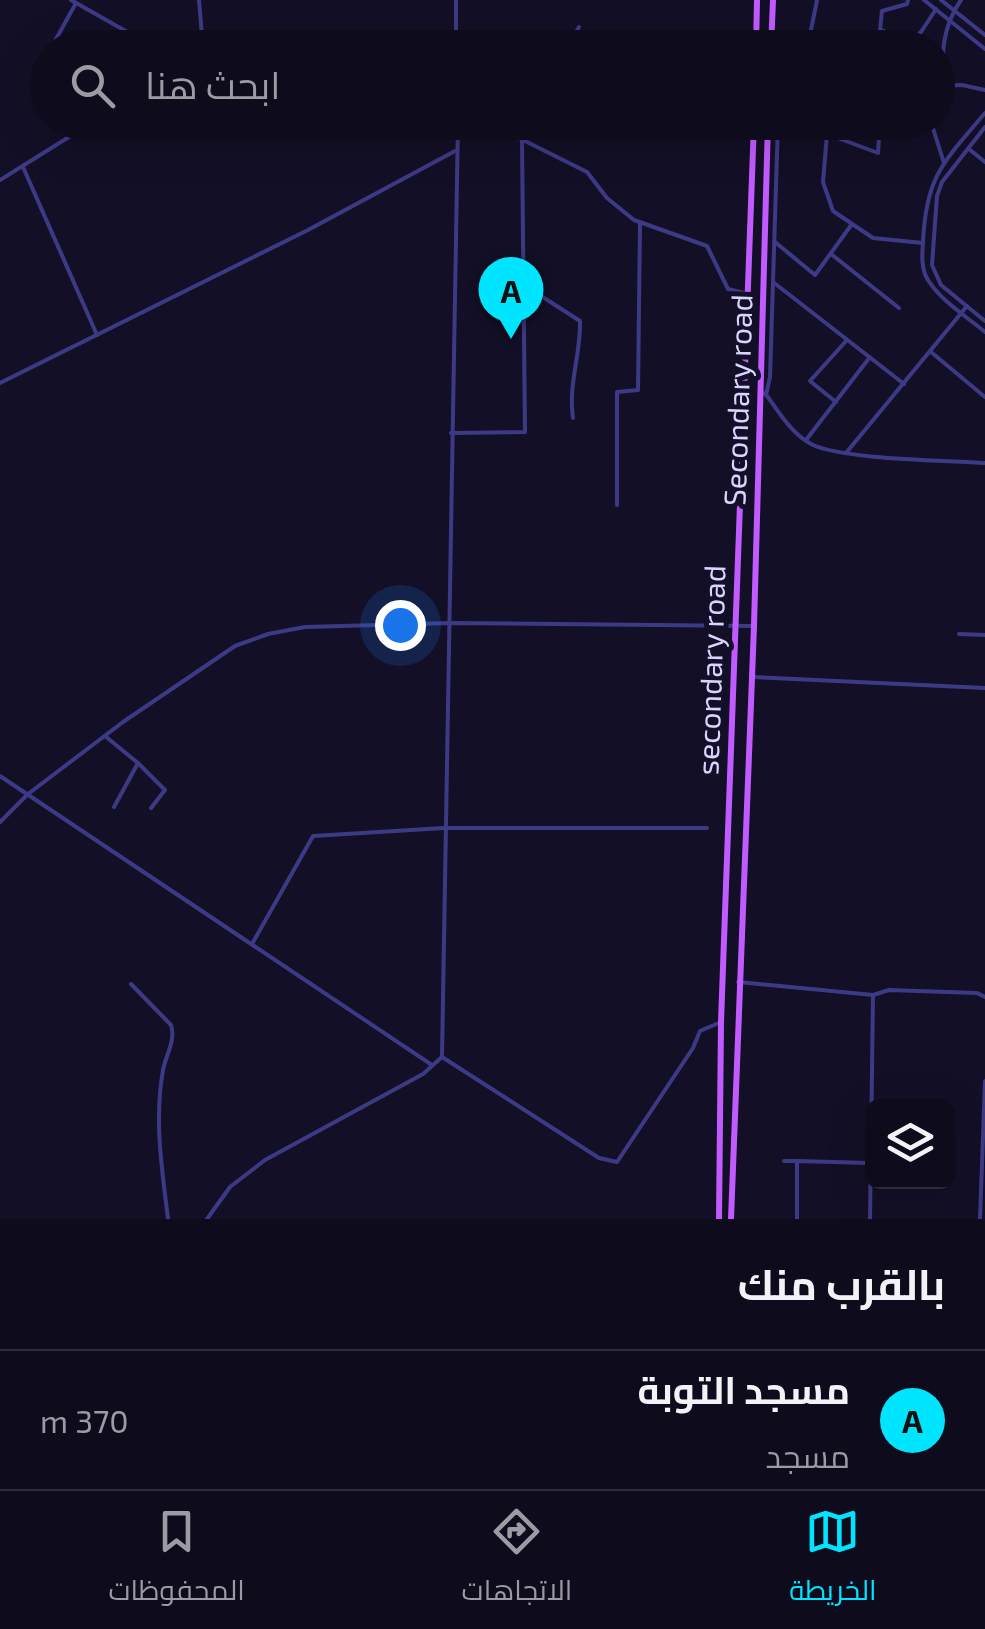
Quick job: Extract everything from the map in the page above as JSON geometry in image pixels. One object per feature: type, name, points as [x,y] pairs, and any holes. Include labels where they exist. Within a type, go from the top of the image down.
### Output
[{"type":"main road","points":[[756,30],[757,0]]},
{"type":"main road","points":[[771,30],[773,0]]},
{"type":"main road","name":"secondary road","points":[[718,1219],[734,626],[753,140]]},
{"type":"main road","name":"Secondary road","points":[[731,1219],[767,140]]},
{"type":"street","points":[[199,0],[202,30]]},
{"type":"street","points":[[456,0],[456,30]]},
{"type":"street","points":[[811,30],[818,0]]},
{"type":"street","points":[[880,30],[882,11],[908,0]]},
{"type":"street","points":[[924,0],[985,49]]},
{"type":"street","points":[[944,30],[961,0]]},
{"type":"street","points":[[60,30],[74,1],[124,30]]},
{"type":"street","points":[[921,30],[945,1],[985,35]]},
{"type":"street","points":[[955,87],[985,90]]},
{"type":"street","points":[[984,331],[926,278],[922,262],[929,190],[944,164],[985,113]]},
{"type":"street","points":[[985,126],[942,182],[937,196],[932,265],[942,285],[985,321]]},
{"type":"street","points":[[0,180],[64,140]]},
{"type":"street","points":[[207,1219],[230,1187],[265,1160],[433,1066],[442,1057],[457,140]]},
{"type":"street","points":[[766,395],[770,376],[778,140]]},
{"type":"street","points":[[826,140],[823,182],[833,211],[873,238],[923,242]]},
{"type":"street","points":[[843,140],[878,153],[881,140]]},
{"type":"street","points":[[937,140],[944,164]]},
{"type":"street","points":[[451,433],[525,432],[522,141],[587,172],[607,198],[640,222],[707,246],[728,288],[749,295]]},
{"type":"street","points":[[960,143],[985,162]]},
{"type":"street","points":[[0,383],[308,230],[456,150]]},
{"type":"street","points":[[23,167],[97,335]]},
{"type":"street","points":[[616,505],[616,392],[638,390],[640,222]]},
{"type":"street","points":[[775,242],[816,275],[852,224]]},
{"type":"street","points":[[830,254],[899,308]]},
{"type":"street","points":[[774,282],[904,384]]},
{"type":"street","points":[[522,284],[580,321],[582,344],[574,364],[573,418]]},
{"type":"street","points":[[846,453],[967,306]]},
{"type":"street","points":[[836,402],[810,381],[847,340]]},
{"type":"street","points":[[931,352],[985,397]]},
{"type":"street","points":[[806,440],[870,357]]},
{"type":"street","points":[[759,385],[793,431],[806,440],[846,453],[985,463]]},
{"type":"street","points":[[0,822],[28,794],[234,646],[268,634],[305,627],[450,623],[754,626]]},
{"type":"street","points":[[959,634],[985,635]]},
{"type":"street","points":[[752,678],[985,688]]},
{"type":"street","points":[[106,736],[164,790],[152,808]]},
{"type":"street","points":[[114,807],[138,764]]},
{"type":"street","points":[[0,776],[433,1066]]},
{"type":"street","points":[[252,944],[313,836],[444,828],[707,828]]},
{"type":"street","points":[[738,982],[873,995],[890,990],[976,993],[985,997]]},
{"type":"street","points":[[131,984],[174,1032],[161,1082],[158,1126],[168,1219]]},
{"type":"street","points":[[871,1099],[873,995]]},
{"type":"street","points":[[442,1057],[600,1158],[617,1162],[693,1048],[700,1031],[721,1022]]},
{"type":"street","points":[[980,1219],[985,1081]]},
{"type":"street","points":[[784,1161],[865,1163]]},
{"type":"street","points":[[797,1161],[797,1219]]},
{"type":"street","points":[[870,1189],[870,1219]]},
{"type":"place","name":"مسجد التوبة","points":[[511,339]]}]
